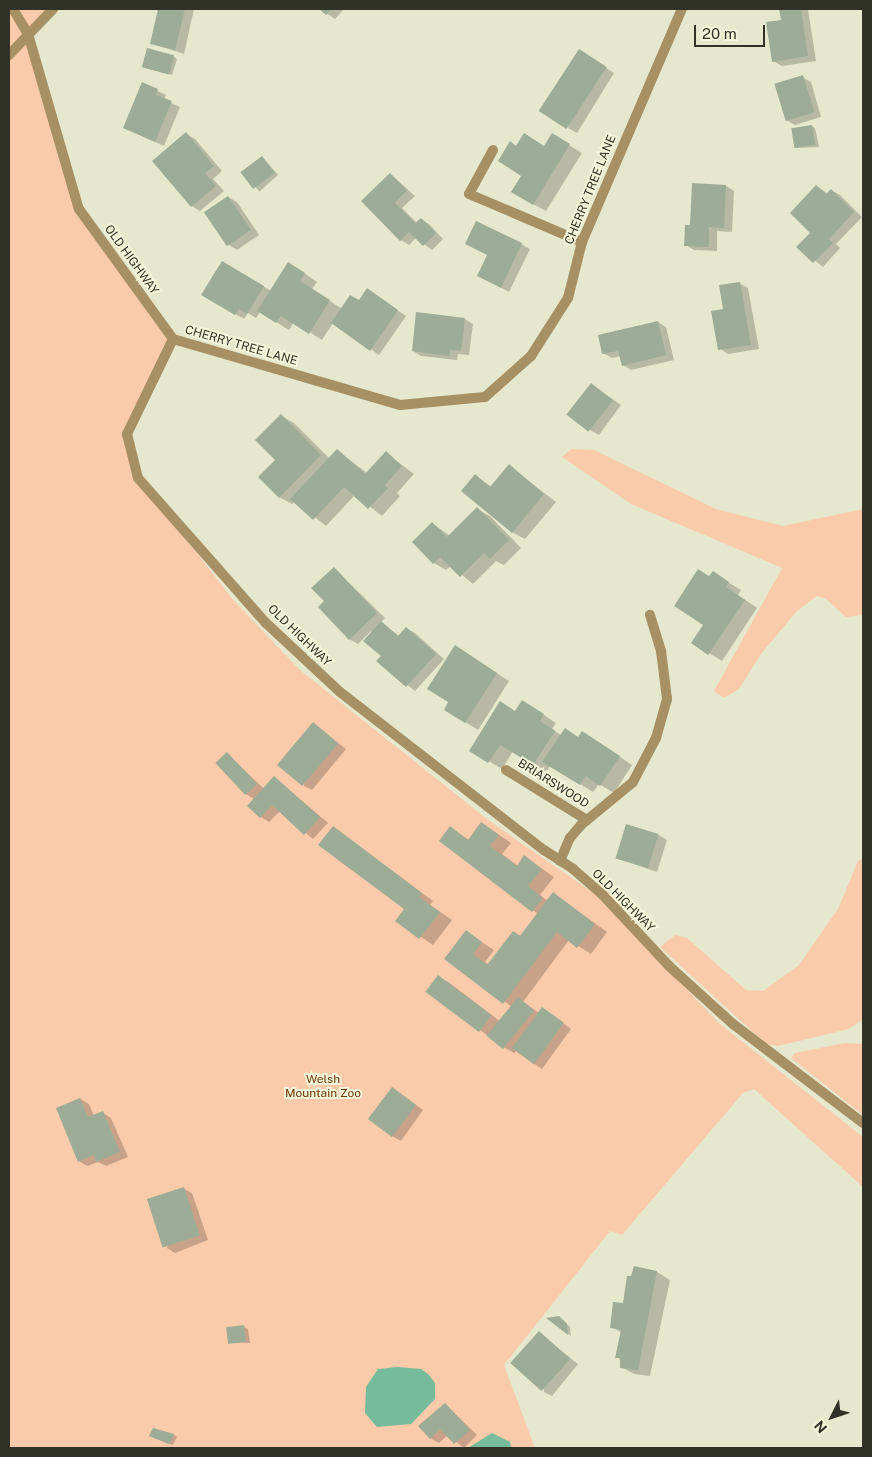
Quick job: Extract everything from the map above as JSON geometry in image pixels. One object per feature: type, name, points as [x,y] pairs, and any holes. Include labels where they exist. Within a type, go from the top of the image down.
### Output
[{"type":"street","name":"OLD HIGHWAY","points":[[13,9],[28,34],[78,209],[173,339],[127,434],[138,478],[266,623],[340,692],[601,893],[668,966],[733,1024],[863,1123]]},
{"type":"street","points":[[9,55],[53,9]]},
{"type":"street","name":"CHERRY TREE LANE","points":[[173,339],[400,405],[485,397],[531,356],[568,298],[582,242],[682,9]]},
{"type":"street","points":[[493,150],[469,194],[582,242]]},
{"type":"street","name":"BRIARSWOOD","points":[[560,861],[570,838],[587,820],[633,782],[656,738],[666,700],[661,651],[650,615]]},
{"type":"street","name":"BRIARSWOOD","points":[[506,770],[587,820]]},
{"type":"green space","name":"Welsh Mountain Zoo","points":[[9,9],[53,9],[28,34],[78,209],[173,339],[127,434],[139,478],[234,601],[301,671],[487,819],[596,895],[720,1024],[863,1137],[863,1187],[754,1089],[743,1093],[622,1235],[610,1231],[504,1365],[535,1448],[9,1448]]},
{"type":"green space","points":[[571,449],[594,450],[716,509],[783,526],[863,509],[863,615],[846,617],[826,599],[817,596],[796,612],[761,654],[739,689],[724,698],[714,691],[782,568],[631,504],[562,457]]},
{"type":"green space","points":[[863,858],[863,1019],[849,1029],[778,1046],[766,1044],[660,947],[675,935],[687,938],[746,990],[763,991],[799,965],[838,909],[858,861]]},
{"type":"green space","points":[[845,1043],[863,1044],[863,1115],[791,1058],[795,1053]]},
{"type":"shaded area","points":[[398,1367],[421,1369],[428,1374],[435,1383],[435,1399],[411,1424],[377,1427],[365,1413],[366,1387],[378,1369]]},
{"type":"shaded area","points":[[492,1433],[510,1442],[511,1448],[468,1448]]},
{"type":"building","points":[[158,9],[185,9],[175,50],[150,44]]},
{"type":"building","points":[[319,9],[332,9],[326,15]]},
{"type":"building","points":[[779,9],[801,9],[808,56],[772,62],[766,22],[781,20]]},
{"type":"building","points":[[147,48],[174,55],[169,75],[142,67]]},
{"type":"building","points":[[579,49],[607,67],[566,129],[539,111]]},
{"type":"building","points":[[803,75],[814,112],[786,121],[774,84]]},
{"type":"building","points":[[142,82],[158,89],[156,95],[172,101],[155,142],[123,128]]},
{"type":"building","points":[[812,125],[815,145],[794,148],[791,128]]},
{"type":"building","points":[[186,132],[214,166],[205,173],[216,186],[191,207],[152,161]]},
{"type":"building","points":[[524,133],[544,146],[552,133],[570,144],[533,205],[511,192],[521,176],[498,161],[510,141],[516,146]]},
{"type":"building","points":[[262,156],[275,173],[253,189],[240,172]]},
{"type":"building","points":[[390,173],[407,190],[395,203],[415,223],[421,218],[436,233],[423,246],[409,232],[400,241],[361,201]]},
{"type":"building","points":[[692,183],[726,185],[724,228],[709,227],[709,247],[684,246],[685,225],[690,225]]},
{"type":"building","points":[[816,185],[826,194],[831,189],[854,212],[829,239],[833,243],[813,263],[796,247],[810,233],[790,213]]},
{"type":"building","points":[[228,196],[251,230],[227,246],[204,212]]},
{"type":"building","points":[[476,221],[522,243],[501,288],[477,276],[487,255],[465,244]]},
{"type":"building","points":[[222,261],[264,286],[247,314],[239,309],[235,315],[201,295]]},
{"type":"building","points":[[288,262],[305,273],[300,281],[330,300],[309,334],[281,316],[276,323],[257,311]]},
{"type":"building","points":[[740,282],[751,345],[718,350],[711,311],[723,309],[719,285]]},
{"type":"building","points":[[367,288],[398,310],[370,351],[331,323],[350,295],[359,300]]},
{"type":"building","points":[[416,312],[465,318],[461,351],[450,350],[449,356],[412,351]]},
{"type":"building","points":[[658,321],[666,355],[622,366],[618,351],[602,354],[598,335]]},
{"type":"building","points":[[591,383],[613,400],[588,432],[566,415]]},
{"type":"building","points":[[281,414],[321,455],[279,498],[258,477],[275,460],[255,440]]},
{"type":"building","points":[[337,449],[365,474],[386,451],[402,466],[385,485],[388,488],[368,509],[344,487],[313,520],[290,499]]},
{"type":"building","points":[[509,464],[544,494],[512,533],[461,491],[475,474],[490,487]]},
{"type":"building","points":[[477,507],[509,540],[490,559],[484,553],[460,577],[440,557],[433,564],[412,542],[432,522],[447,537]]},
{"type":"building","points":[[334,567],[377,613],[349,640],[318,607],[324,601],[311,588]]},
{"type":"building","points":[[698,569],[709,576],[713,571],[729,582],[726,587],[745,600],[708,655],[691,643],[703,625],[674,606]]},
{"type":"building","points":[[381,621],[398,636],[406,627],[436,654],[406,687],[376,661],[381,656],[363,641]]},
{"type":"building","points":[[455,645],[497,673],[465,723],[444,710],[448,702],[427,689]]},
{"type":"building","points":[[522,700],[544,714],[540,721],[555,731],[533,765],[500,745],[488,763],[469,751],[500,701],[515,711]]},
{"type":"building","points":[[313,722],[338,743],[302,786],[277,765]]},
{"type":"building","points":[[565,728],[578,737],[582,731],[620,756],[600,786],[586,776],[580,785],[542,762]]},
{"type":"building","points":[[227,752],[257,784],[245,795],[215,763]]},
{"type":"building","points":[[274,776],[320,817],[304,835],[272,805],[260,818],[247,806]]},
{"type":"building","points":[[481,822],[499,835],[490,846],[517,866],[524,855],[542,869],[528,886],[543,898],[532,912],[439,841],[450,826],[468,840]]},
{"type":"building","points":[[626,824],[659,834],[648,868],[615,858]]},
{"type":"building","points":[[333,826],[422,893],[419,897],[440,912],[419,939],[395,921],[404,909],[318,845]]},
{"type":"building","points":[[553,892],[595,924],[577,948],[557,932],[503,1004],[444,959],[466,930],[482,942],[473,954],[487,965],[513,931],[520,936]]},
{"type":"building","points":[[438,975],[492,1015],[479,1032],[425,992]]},
{"type":"building","points":[[518,997],[534,1010],[503,1049],[487,1036]]},
{"type":"building","points":[[542,1007],[564,1023],[534,1064],[512,1048]]},
{"type":"building","points":[[392,1087],[416,1105],[392,1137],[368,1119]]},
{"type":"building","points":[[80,1098],[88,1117],[103,1111],[120,1152],[96,1162],[94,1155],[78,1162],[56,1108]]},
{"type":"building","points":[[184,1187],[200,1236],[163,1248],[147,1199]]},
{"type":"building","points":[[634,1266],[657,1271],[638,1370],[620,1368],[620,1358],[615,1358],[621,1330],[610,1328],[613,1302],[623,1303],[627,1276],[631,1276]]},
{"type":"building","points":[[559,1316],[567,1324],[568,1335],[546,1318]]},
{"type":"building","points":[[244,1325],[246,1342],[228,1344],[226,1327]]},
{"type":"building","points":[[539,1331],[570,1359],[541,1391],[510,1363]]},
{"type":"building","points":[[445,1403],[470,1430],[454,1444],[440,1429],[430,1439],[418,1426]]},
{"type":"building","points":[[153,1428],[174,1434],[169,1444],[149,1436]]}]
